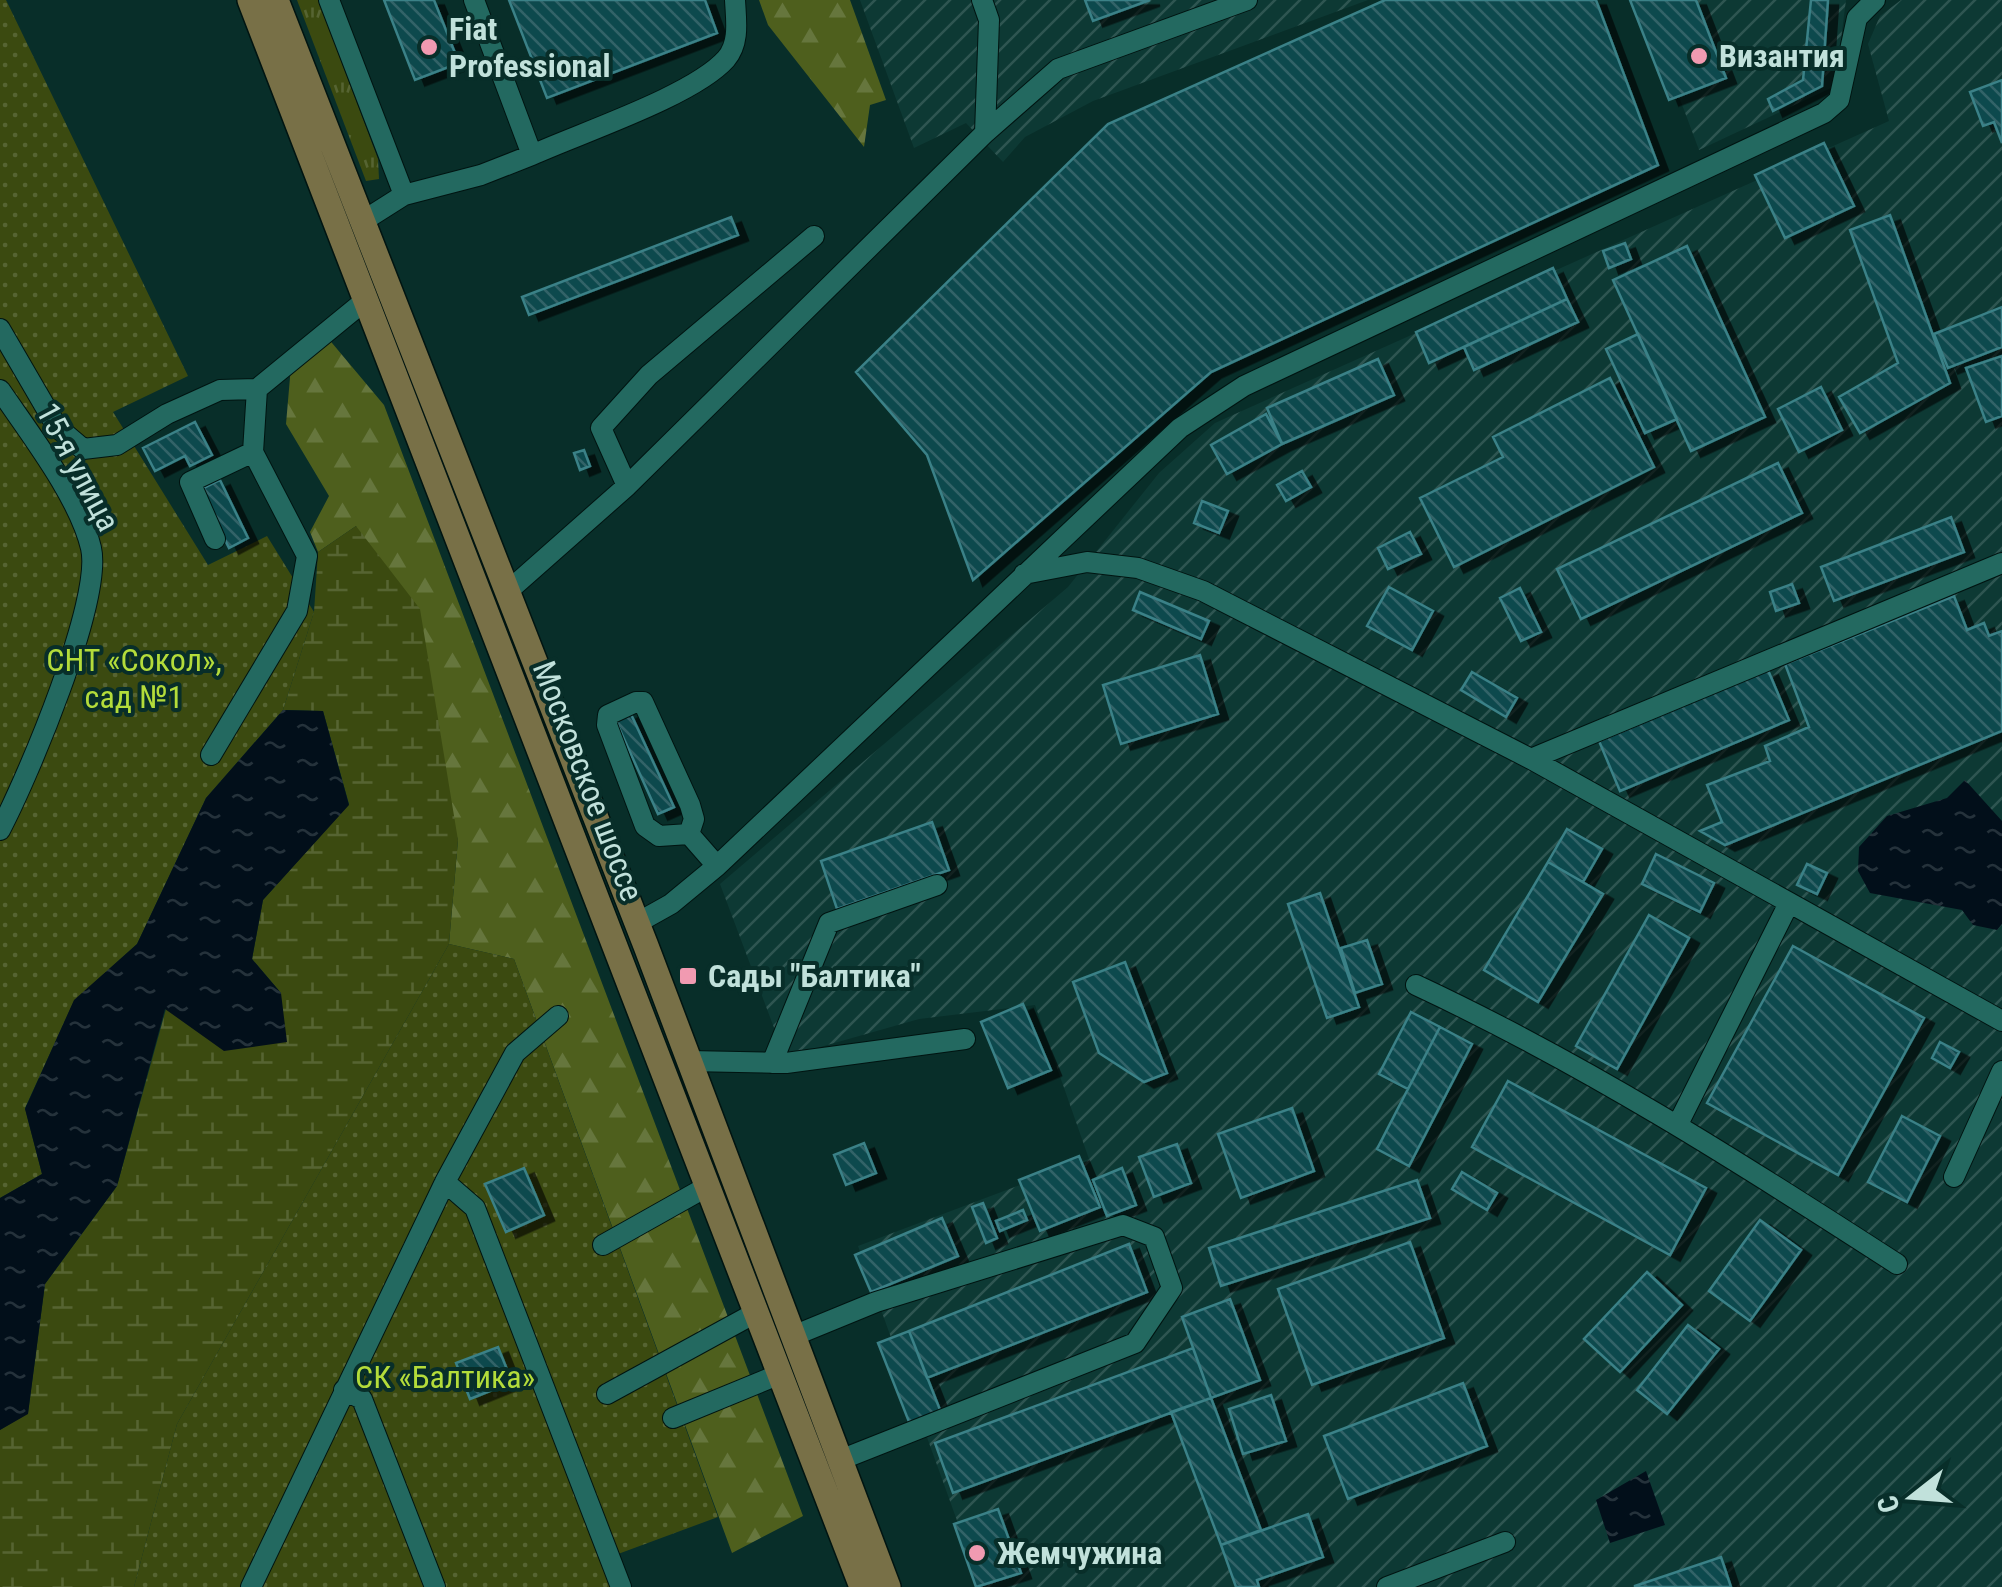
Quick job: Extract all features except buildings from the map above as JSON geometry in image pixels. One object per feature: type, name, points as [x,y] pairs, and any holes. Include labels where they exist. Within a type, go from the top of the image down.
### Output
[{"type":"main road","name":"Московское шоссе","points":[[250,0],[860,1586]]},
{"type":"main road","name":"Московское шоссе","points":[[276,0],[636,923],[888,1587]]},
{"type":"main road","points":[[611,933],[636,923]]},
{"type":"street","points":[[328,0],[404,195]]},
{"type":"street","points":[[474,0],[532,155]]},
{"type":"street","points":[[362,222],[404,195],[532,155],[700,80],[727,58],[736,40],[735,0]]},
{"type":"street","points":[[982,0],[989,20],[985,133]]},
{"type":"street","points":[[507,592],[627,486],[985,133],[1058,69],[1247,0]]},
{"type":"street","points":[[636,923],[670,904],[717,866],[1180,428],[1244,386],[1824,113],[1839,100],[1857,18],[1875,0]]},
{"type":"street","points":[[627,486],[602,428],[649,374],[814,236]]},
{"type":"street","points":[[0,329],[57,428],[83,449],[117,445],[167,414],[220,390],[257,388],[366,299]]},
{"type":"street","points":[[210,755],[297,611],[307,556],[253,452],[257,388]]},
{"type":"street","name":"15-я улица","points":[[0,390],[87,534],[92,577],[66,672],[2,820]]},
{"type":"street","points":[[214,539],[190,482],[253,452]]},
{"type":"street","points":[[1024,574],[1087,562],[1138,568],[1203,591],[1532,759],[2002,1021]]},
{"type":"street","points":[[1532,759],[2002,564]]},
{"type":"street","points":[[643,702],[690,805],[694,820],[689,834],[659,836],[644,826],[607,725],[608,715],[643,702]]},
{"type":"street","points":[[689,834],[717,866]]},
{"type":"street","points":[[772,1062],[829,923],[937,886]]},
{"type":"street","points":[[1678,1124],[1789,902]]},
{"type":"street","points":[[1416,985],[1504,1026],[1678,1124],[1897,1264]]},
{"type":"street","points":[[251,1587],[445,1182],[515,1053],[558,1016]]},
{"type":"street","points":[[689,1061],[772,1062],[964,1040]]},
{"type":"street","points":[[1954,1177],[2002,1071]]},
{"type":"street","points":[[445,1182],[475,1208],[622,1587]]},
{"type":"street","points":[[603,1245],[708,1186]]},
{"type":"street","points":[[793,1336],[876,1302],[1122,1225],[1154,1237],[1172,1288],[1135,1344],[840,1460]]},
{"type":"street","points":[[607,1394],[757,1312]]},
{"type":"street","points":[[673,1418],[780,1374]]},
{"type":"street","points":[[344,1390],[362,1400],[435,1587]]},
{"type":"street","points":[[1387,1587],[1504,1542]]},
{"type":"shaded area","points":[[860,0],[1368,0],[1093,101],[1025,137],[1003,162],[966,123],[914,148]]},
{"type":"shaded area","points":[[1643,0],[1846,0],[1835,86],[1699,150]]},
{"type":"shaded area","points":[[1901,0],[2002,0],[2002,1587],[981,1587],[858,1246],[1089,1159],[1035,1005],[919,1019],[785,1057],[720,884],[1068,587],[1159,473],[1215,423],[1889,121],[1868,44],[1880,16]]},
{"type":"green space","name":"СНТ «Сокол», сад №1","points":[[0,0],[6,0],[188,376],[113,412],[208,565],[267,536],[314,612],[283,710],[206,798],[137,944],[74,1001],[25,1108],[42,1174],[0,1198]]},
{"type":"green space","points":[[297,0],[318,0],[378,159],[379,179],[366,181]]},
{"type":"green space","points":[[759,0],[850,0],[886,100],[870,105],[864,147],[768,25]]},
{"type":"green space","points":[[327,337],[384,405],[803,1516],[732,1553],[514,959],[449,944],[458,840],[356,526],[318,552],[310,532],[329,496],[286,424],[291,366]]},
{"type":"green space","points":[[356,526],[420,609],[458,840],[449,944],[177,1424],[134,1587],[0,1587],[0,1430],[28,1413],[45,1284],[117,1186],[166,1009],[281,993],[252,959],[263,900],[349,804],[323,711],[283,710],[314,612],[318,552]]},
{"type":"green space","name":"СК «Балтика»","points":[[449,944],[514,959],[718,1517],[618,1554],[630,1587],[134,1587],[177,1424]]},
{"type":"water","points":[[283,710],[323,711],[349,805],[263,900],[252,959],[281,993],[287,1042],[224,1051],[165,1009],[117,1186],[45,1284],[28,1414],[0,1430],[0,1198],[42,1174],[25,1109],[74,1000],[137,944],[206,798]]},
{"type":"water","points":[[1965,780],[2002,821],[2002,924],[1997,930],[1973,925],[1962,910],[1870,893],[1858,871],[1859,847],[1887,816],[1947,798]]},
{"type":"water","points":[[1646,1471],[1665,1525],[1610,1543],[1596,1500]]},
{"type":"place","name":"Fiat Professional","points":[[429,47]]},
{"type":"place","name":"Византия","points":[[1699,56]]},
{"type":"place","name":"Сады \"Балтика\"","points":[[688,976]]},
{"type":"place","name":"Жемчужина","points":[[977,1553]]}]
